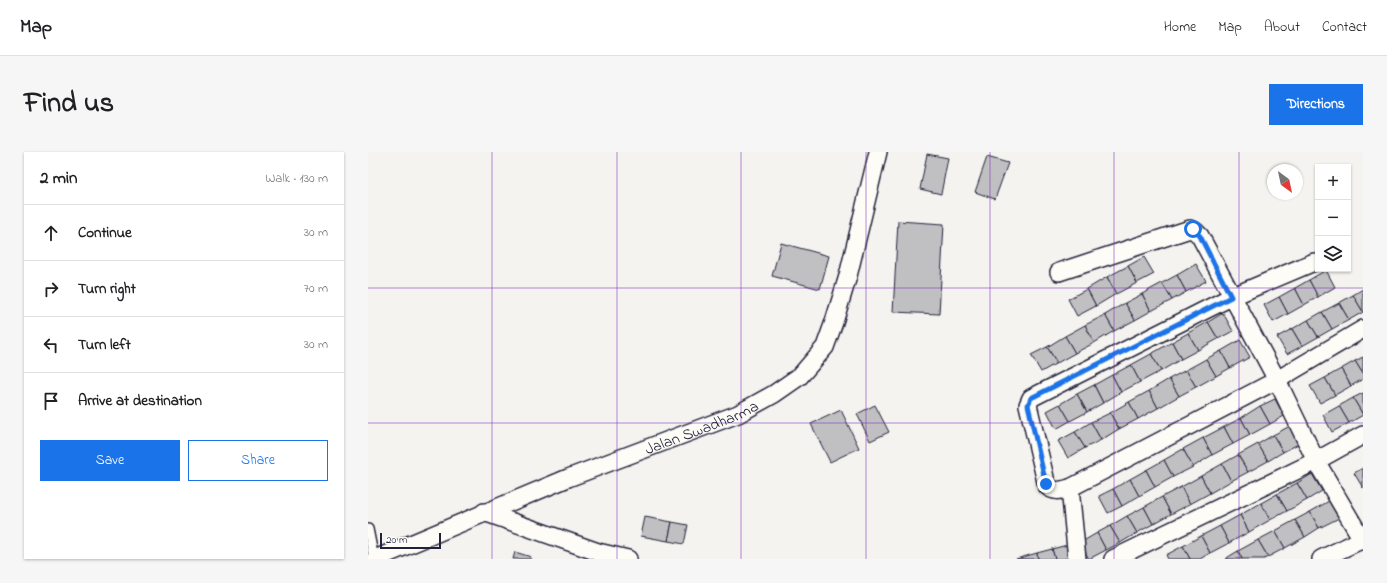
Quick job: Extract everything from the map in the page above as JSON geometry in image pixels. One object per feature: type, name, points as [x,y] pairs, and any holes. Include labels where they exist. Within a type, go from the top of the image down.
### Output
[{"type":"street","name":"Jalan Swadharma","points":[[374,559],[568,478],[738,414],[774,394],[800,376],[825,347],[834,322],[848,276],[878,152]]},
{"type":"street","points":[[1059,272],[1190,229],[1195,231],[1200,236],[1231,297],[1277,380],[1316,461],[1363,540],[1321,559]]},
{"type":"street","points":[[1314,262],[1231,297],[1031,398],[1028,405],[1047,486],[1051,490],[1056,491],[1070,488],[1277,380],[1363,329]]},
{"type":"street","points":[[1113,559],[1316,461],[1363,435]]},
{"type":"street","points":[[1070,488],[1077,559]]},
{"type":"street","points":[[484,512],[598,552],[628,559]]},
{"type":"lane","points":[[368,530],[374,559]]},
{"type":"building","points":[[927,154],[948,158],[941,194],[920,189]]},
{"type":"building","points":[[987,157],[1008,163],[995,199],[975,192]]},
{"type":"building","points":[[898,221],[944,224],[939,314],[893,312]]},
{"type":"building","points":[[781,243],[829,256],[820,289],[772,276]]},
{"type":"building","points":[[1144,257],[1154,274],[1137,283],[1128,266]]},
{"type":"building","points":[[1196,264],[1206,281],[1186,292],[1177,275]]},
{"type":"building","points":[[1128,266],[1137,283],[1116,294],[1107,277]]},
{"type":"building","points":[[1323,272],[1327,272],[1335,287],[1318,297],[1309,280]]},
{"type":"building","points":[[1177,275],[1186,292],[1172,300],[1162,283]]},
{"type":"building","points":[[1107,277],[1116,294],[1096,306],[1087,289]]},
{"type":"building","points":[[1309,280],[1318,297],[1304,305],[1295,288]]},
{"type":"building","points":[[1162,283],[1172,300],[1151,311],[1142,294]]},
{"type":"building","points":[[1295,288],[1304,305],[1288,314],[1279,297]]},
{"type":"building","points":[[1087,289],[1096,306],[1077,316],[1068,299]]},
{"type":"building","points":[[1363,289],[1363,312],[1353,295]]},
{"type":"building","points":[[1142,294],[1151,311],[1135,320],[1125,303]]},
{"type":"building","points":[[1353,295],[1363,312],[1349,320],[1339,303]]},
{"type":"building","points":[[1279,297],[1288,314],[1273,322],[1264,305]]},
{"type":"building","points":[[1125,303],[1135,320],[1114,331],[1105,315]]},
{"type":"building","points":[[1339,303],[1349,320],[1332,329],[1322,312]]},
{"type":"building","points":[[1322,312],[1332,329],[1318,337],[1308,320]]},
{"type":"building","points":[[1223,313],[1233,331],[1218,339],[1208,322]]},
{"type":"building","points":[[1105,315],[1114,331],[1094,343],[1085,325]]},
{"type":"building","points":[[1308,320],[1318,337],[1302,346],[1292,329]]},
{"type":"building","points":[[1208,322],[1218,339],[1198,350],[1188,333]]},
{"type":"building","points":[[1085,325],[1094,343],[1075,353],[1065,336]]},
{"type":"building","points":[[1292,329],[1302,346],[1287,354],[1277,337]]},
{"type":"building","points":[[1188,333],[1198,350],[1181,359],[1172,342]]},
{"type":"building","points":[[1065,336],[1075,353],[1057,363],[1047,347]]},
{"type":"building","points":[[1240,340],[1250,357],[1230,368],[1221,351]]},
{"type":"building","points":[[1172,342],[1181,359],[1161,371],[1151,354]]},
{"type":"building","points":[[1047,347],[1057,363],[1041,372],[1031,355]]},
{"type":"building","points":[[1221,351],[1230,368],[1216,376],[1206,359]]},
{"type":"building","points":[[1151,354],[1161,371],[1140,382],[1131,365]]},
{"type":"building","points":[[1363,357],[1363,374],[1355,361]]},
{"type":"building","points":[[1206,359],[1216,376],[1196,387],[1186,370]]},
{"type":"building","points":[[1355,361],[1363,374],[1363,379],[1351,386],[1341,369]]},
{"type":"building","points":[[1131,365],[1140,382],[1121,392],[1112,375]]},
{"type":"building","points":[[1341,369],[1351,386],[1335,395],[1325,378]]},
{"type":"building","points":[[1186,370],[1196,387],[1179,396],[1169,379]]},
{"type":"building","points":[[1112,375],[1121,392],[1103,403],[1094,385]]},
{"type":"building","points":[[1325,378],[1335,395],[1320,403],[1310,386]]},
{"type":"building","points":[[1169,379],[1179,396],[1158,408],[1149,391]]},
{"type":"building","points":[[1094,385],[1103,403],[1087,412],[1077,394]]},
{"type":"building","points":[[1149,391],[1158,408],[1138,419],[1129,402]]},
{"type":"building","points":[[1363,393],[1363,415],[1353,398]]},
{"type":"building","points":[[1077,394],[1087,412],[1070,421],[1060,404]]},
{"type":"building","points":[[1353,398],[1363,415],[1349,423],[1339,406]]},
{"type":"building","points":[[1275,399],[1284,416],[1270,424],[1260,406]]},
{"type":"building","points":[[1129,402],[1138,419],[1119,429],[1110,413]]},
{"type":"building","points":[[1060,404],[1070,421],[1056,429],[1047,411]]},
{"type":"building","points":[[875,405],[889,432],[870,441],[857,414]]},
{"type":"building","points":[[1260,406],[1270,424],[1250,435],[1241,418]]},
{"type":"building","points":[[1339,406],[1349,423],[1332,432],[1323,415]]},
{"type":"building","points":[[841,410],[859,448],[830,462],[811,424]]},
{"type":"building","points":[[1110,413],[1119,429],[1101,440],[1091,422]]},
{"type":"building","points":[[1241,418],[1250,435],[1233,444],[1224,427]]},
{"type":"building","points":[[1091,422],[1101,440],[1085,448],[1075,432]]},
{"type":"building","points":[[1292,425],[1302,442],[1283,452],[1273,435]]},
{"type":"building","points":[[1224,427],[1233,444],[1212,455],[1203,438]]},
{"type":"building","points":[[1075,432],[1085,448],[1068,458],[1058,441]]},
{"type":"building","points":[[1273,435],[1283,452],[1268,461],[1258,444]]},
{"type":"building","points":[[1203,438],[1212,455],[1193,467],[1183,449]]},
{"type":"building","points":[[1258,444],[1268,461],[1248,472],[1238,455]]},
{"type":"building","points":[[1183,449],[1193,467],[1173,477],[1164,460]]},
{"type":"building","points":[[1238,455],[1248,472],[1231,481],[1222,464]]},
{"type":"building","points":[[1164,460],[1173,477],[1155,487],[1146,470]]},
{"type":"building","points":[[1222,464],[1231,481],[1210,493],[1201,476]]},
{"type":"building","points":[[1363,468],[1363,488],[1354,473]]},
{"type":"building","points":[[1146,470],[1155,487],[1139,496],[1130,479]]},
{"type":"building","points":[[1312,474],[1322,491],[1307,500],[1297,483]]},
{"type":"building","points":[[1201,476],[1210,493],[1190,504],[1181,487]]},
{"type":"building","points":[[1130,479],[1139,496],[1122,506],[1113,489]]},
{"type":"building","points":[[1297,483],[1307,500],[1287,511],[1277,494]]},
{"type":"building","points":[[1181,487],[1190,504],[1171,514],[1162,497]]},
{"type":"building","points":[[1113,489],[1122,506],[1108,513],[1099,496]]},
{"type":"building","points":[[1277,494],[1287,511],[1270,520],[1261,503]]},
{"type":"building","points":[[1162,497],[1171,514],[1153,524],[1144,507]]},
{"type":"building","points":[[1329,501],[1339,518],[1319,528],[1310,512]]},
{"type":"building","points":[[1261,503],[1270,520],[1249,532],[1240,515]]},
{"type":"building","points":[[1144,507],[1153,524],[1137,533],[1127,516]]},
{"type":"building","points":[[1310,512],[1319,528],[1305,537],[1295,520]]},
{"type":"building","points":[[1240,515],[1249,532],[1229,543],[1220,526]]},
{"type":"building","points":[[1127,516],[1137,533],[1120,543],[1110,526]]},
{"type":"building","points":[[645,517],[672,522],[668,541],[641,536]]},
{"type":"building","points":[[1295,520],[1305,537],[1285,548],[1275,531]]},
{"type":"building","points":[[672,522],[688,525],[684,544],[668,541]]},
{"type":"building","points":[[1110,526],[1120,543],[1106,550],[1097,533]]},
{"type":"building","points":[[1220,526],[1229,543],[1210,553],[1201,536]]},
{"type":"building","points":[[1275,531],[1285,548],[1268,557],[1258,540]]},
{"type":"building","points":[[1097,533],[1106,550],[1089,559],[1080,543]]},
{"type":"building","points":[[1201,536],[1210,553],[1200,559],[1190,559],[1183,546]]},
{"type":"building","points":[[1258,540],[1268,557],[1264,559],[1242,559],[1238,551]]},
{"type":"building","points":[[1067,545],[1071,559],[1055,559],[1052,549]]},
{"type":"building","points":[[1183,546],[1190,559],[1168,559],[1166,555]]},
{"type":"building","points":[[1052,549],[1055,559],[1038,559],[1037,553]]},
{"type":"building","points":[[1238,551],[1242,559],[1225,559]]},
{"type":"building","points":[[515,552],[531,557],[530,559],[513,559]]},
{"type":"building","points":[[1037,553],[1038,559],[1016,559]]},
{"type":"route","points":[[1046,484],[1028,405],[1031,398],[1231,297],[1200,236],[1193,229]]}]
